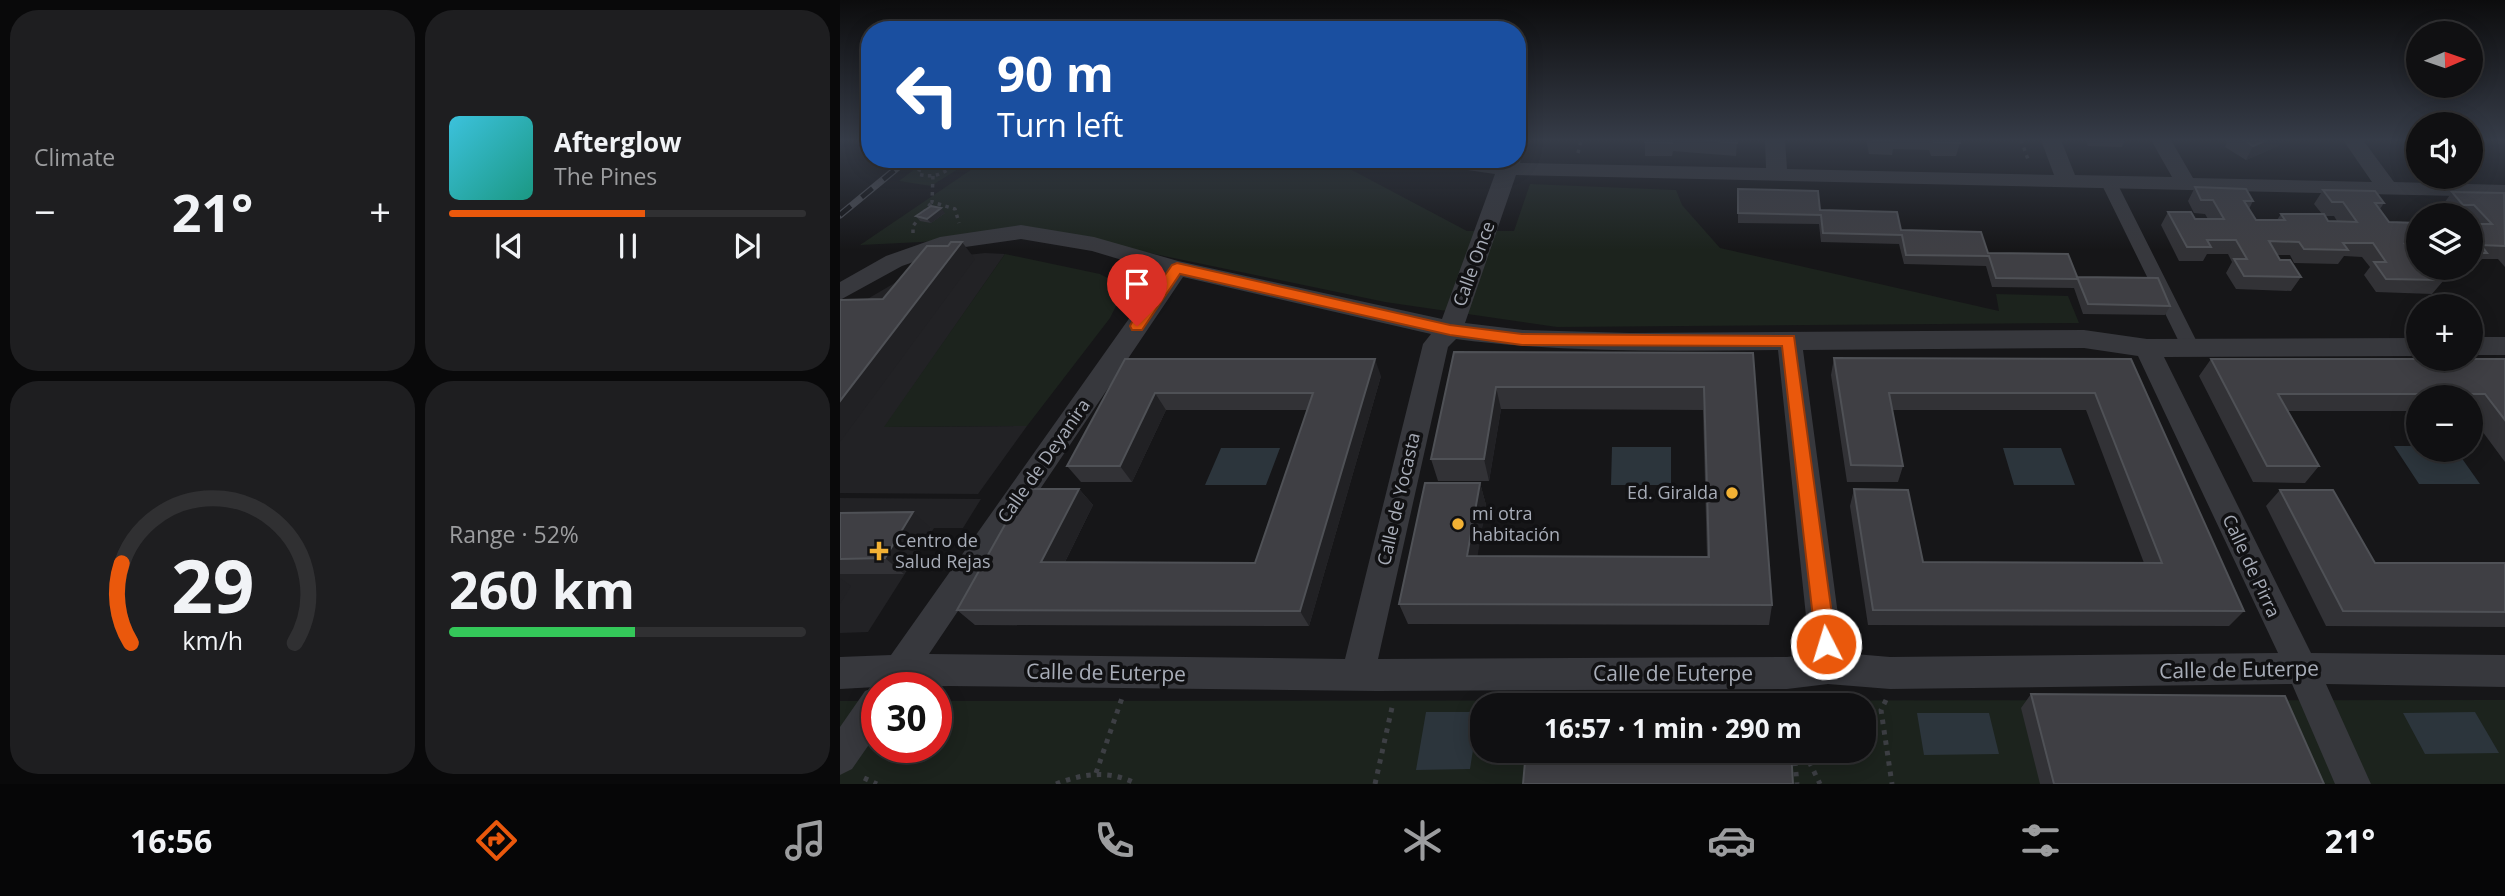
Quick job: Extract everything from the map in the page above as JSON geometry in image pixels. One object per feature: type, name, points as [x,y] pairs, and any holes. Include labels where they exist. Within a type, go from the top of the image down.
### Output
[{"type":"street","name":"Calle Once","points":[[1450,330],[1505,177]]},
{"type":"street","points":[[1854,177],[2505,191]]},
{"type":"street","points":[[2065,177],[2067,181]]},
{"type":"street","points":[[2182,177],[2186,184]]},
{"type":"street","points":[[2379,177],[2388,189]]},
{"type":"street","points":[[2109,183],[2191,348]]},
{"type":"street","points":[[840,292],[894,261],[948,242],[1021,232],[1094,244],[1177,268],[1450,330],[1522,340],[2084,340],[2147,348],[2406,346]]},
{"type":"street","name":"Calle de Deyanira","points":[[897,672],[1177,268]]},
{"type":"street","name":"Calle de Yocasta","points":[[1358,674],[1436,344],[1450,330]]},
{"type":"street","points":[[1789,340],[1828,668]]},
{"type":"street","points":[[2483,347],[2503,348]]},
{"type":"street","name":"Calle de Pirra","points":[[2147,348],[2302,669],[2353,784]]},
{"type":"street","name":"Calle de Euterpe","points":[[952,677],[1131,674],[1399,676],[1787,673],[1828,668],[1890,673],[2302,669],[2505,671]]},
{"type":"street","name":"Calle de Euterpe","points":[[840,673],[861,675]]},
{"type":"street","points":[[852,767],[861,744]]},
{"type":"path","points":[[912,243],[913,226],[932,202],[933,177]]},
{"type":"path","points":[[932,202],[955,209],[959,230]]},
{"type":"path","points":[[1096,773],[1131,674]]},
{"type":"path","points":[[1375,784],[1399,676]]},
{"type":"path","points":[[1890,692],[1881,710],[1892,784]]},
{"type":"path","points":[[1796,763],[1797,784]]},
{"type":"path","points":[[1810,763],[1820,784]]},
{"type":"path","points":[[852,767],[877,784]]},
{"type":"path","points":[[1056,784],[1096,773],[1124,776],[1137,784]]},
{"type":"shaded area","points":[[905,177],[946,177],[931,186],[899,181]]},
{"type":"shaded area","points":[[961,177],[1364,177],[1467,231],[1514,231],[1530,184],[1676,190],[1682,205],[1720,248],[1999,311],[1996,294],[2068,296],[2079,323],[1557,327],[1385,302],[1063,235],[860,245]]},
{"type":"shaded area","points":[[1005,254],[885,427],[1027,426],[978,494],[840,493],[840,315],[905,277],[967,255]]},
{"type":"shaded area","points":[[1005,254],[1100,274],[1113,281],[1120,291],[1110,318],[1027,426],[884,427]]},
{"type":"shaded area","points":[[2394,446],[2406,446],[2406,462],[2464,462],[2480,484],[2419,484]]},
{"type":"shaded area","points":[[1612,447],[1671,447],[1671,485],[1611,485]]},
{"type":"shaded area","points":[[1221,448],[1280,448],[1266,485],[1205,485]]},
{"type":"shaded area","points":[[2003,448],[2061,448],[2075,485],[2014,485]]},
{"type":"shaded area","name":"Centro de Salud Rejas","points":[[840,498],[981,499],[963,528],[934,528],[868,632],[840,633]]},
{"type":"shaded area","points":[[1876,700],[2505,700],[2505,784],[840,784],[840,701],[861,701],[861,763],[952,763],[952,701],[1470,701],[1470,763],[1876,763]]},
{"type":"shaded area","points":[[1426,712],[1470,712],[1470,769],[1416,770]]},
{"type":"shaded area","points":[[2475,712],[2499,753],[2425,754],[2403,713]]},
{"type":"shaded area","points":[[1917,713],[1989,713],[1999,754],[1924,755]]},
{"type":"building","points":[[2195,187],[2246,189],[2253,201],[2244,201],[2256,220],[2285,220],[2281,214],[2324,214],[2328,221],[2357,222],[2343,202],[2332,202],[2323,190],[2375,191],[2384,203],[2375,203],[2389,222],[2406,223],[2406,279],[2386,279],[2374,262],[2386,262],[2373,243],[2343,243],[2348,250],[2304,249],[2299,242],[2269,241],[2280,260],[2290,260],[2301,277],[2244,276],[2234,259],[2247,259],[2236,240],[2207,240],[2211,247],[2187,247],[2168,212],[2191,212],[2195,219],[2224,219],[2213,200],[2201,200]]},
{"type":"building","points":[[1738,189],[1818,191],[1820,210],[1897,212],[1901,230],[1981,232],[1988,253],[2068,254],[2078,279],[1996,278],[1989,256],[1906,255],[1902,235],[1823,233],[1821,215],[1738,213]]},
{"type":"building","points":[[2452,192],[2504,193],[2505,246],[2483,245],[2483,224],[2492,224],[2483,214],[2483,203],[2461,203]]},
{"type":"building","points":[[931,206],[941,208],[927,219],[916,216]]},
{"type":"building","points":[[951,242],[962,242],[840,401],[840,300],[883,299],[927,246],[948,246]]},
{"type":"building","points":[[2077,277],[2158,278],[2170,306],[2088,304]]},
{"type":"building","name":"Ed. Giralda","points":[[1454,352],[1753,353],[1772,605],[1399,604],[1425,483],[1480,483],[1467,556],[1709,557],[1704,387],[1496,387],[1484,459],[1431,459]]},
{"type":"building","points":[[1834,358],[2131,359],[2244,611],[1873,610],[1854,489],[1908,490],[1923,562],[2162,563],[2095,393],[1889,393],[1903,466],[1851,465]]},
{"type":"building","points":[[1125,359],[1375,359],[1300,611],[957,610],[1025,489],[1079,489],[1041,562],[1255,563],[1313,393],[1155,393],[1120,466],[1067,466]]},
{"type":"building","points":[[2211,359],[2406,359],[2406,371],[2483,371],[2483,359],[2505,359],[2505,420],[2483,394],[2483,385],[2406,385],[2406,394],[2278,394],[2319,466],[2267,466]]},
{"type":"building","points":[[2280,490],[2333,490],[2375,563],[2505,563],[2505,612],[2343,611]]},
{"type":"building","points":[[913,512],[885,558],[840,559],[840,513]]},
{"type":"building","points":[[2031,694],[2285,696],[2324,784],[2054,784]]},
{"type":"building","points":[[1525,763],[1792,763],[1793,784],[1523,784]]},
{"type":"railway","points":[[840,215],[887,177]]},
{"type":"place","name":"Ed. Giralda","points":[[1732,493]]},
{"type":"place","name":"mi otra habitación","points":[[1458,524]]},
{"type":"place","name":"Centro de Salud Rejas","points":[[879,551]]},
{"type":"route","points":[[1137,326],[1177,268],[1450,330],[1522,340],[1789,340],[1826,644]]}]
